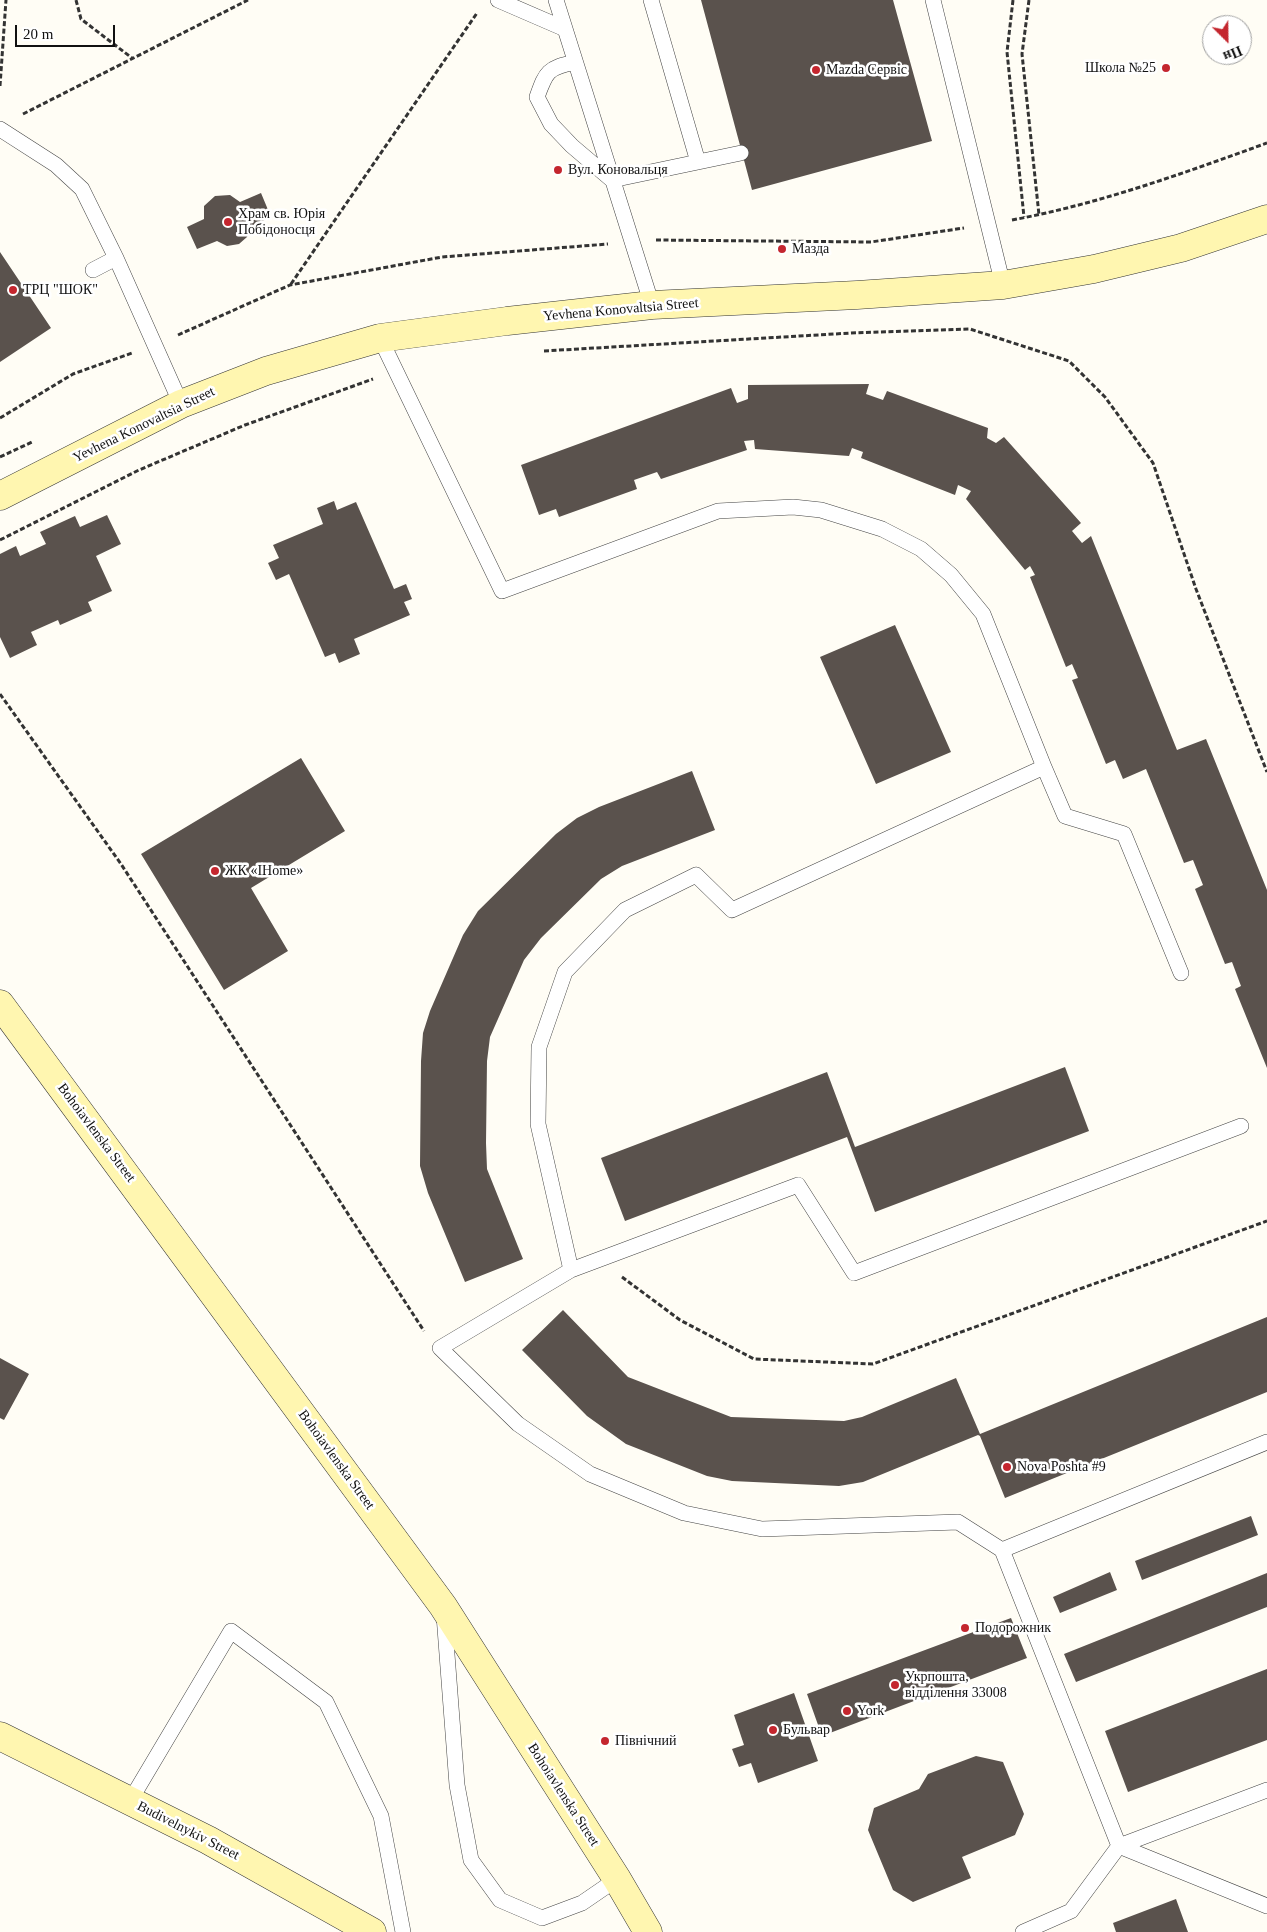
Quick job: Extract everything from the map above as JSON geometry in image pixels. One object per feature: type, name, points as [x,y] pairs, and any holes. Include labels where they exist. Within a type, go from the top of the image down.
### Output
[{"type":"street","name":"Yevhena Konovaltsia Street","points":[[0,496],[181,404],[266,370],[380,338],[507,321],[652,305],[857,295],[1003,285],[1094,269],[1181,248],[1267,219]]},
{"type":"street","name":"Bohoiavlenska Street","points":[[0,1004],[443,1606],[618,1879],[648,1932]]},
{"type":"street","name":"Budivelnykiv Street","points":[[0,1736],[208,1840],[372,1932]]},
{"type":"lane","points":[[498,0],[565,29]]},
{"type":"lane","points":[[556,0],[652,305]]},
{"type":"lane","points":[[651,0],[698,162]]},
{"type":"lane","points":[[933,0],[1003,285]]},
{"type":"lane","points":[[575,62],[559,65],[545,75],[537,97],[551,124],[572,146],[612,180]]},
{"type":"lane","points":[[0,129],[56,165],[82,189],[116,258],[181,404]]},
{"type":"lane","points":[[612,180],[741,153]]},
{"type":"lane","points":[[93,270],[116,258]]},
{"type":"lane","points":[[380,338],[502,591],[718,512],[793,507],[821,510],[882,529],[921,549],[951,575],[983,614],[1065,816],[1124,834],[1181,974]]},
{"type":"lane","points":[[571,1270],[538,1124],[539,1047],[565,972],[625,910],[696,875],[732,910],[1044,767]]},
{"type":"lane","points":[[1241,1126],[854,1273],[798,1185],[571,1270],[440,1348],[518,1424],[590,1474],[684,1513],[762,1529],[958,1522],[1002,1550],[1119,1846],[1267,1906]]},
{"type":"lane","points":[[1002,1550],[1267,1442]]},
{"type":"lane","points":[[443,1606],[456,1785],[471,1860],[500,1900],[542,1918],[582,1904],[618,1879]]},
{"type":"lane","points":[[130,1801],[230,1631],[326,1702],[381,1816],[403,1932]]},
{"type":"lane","points":[[1023,1932],[1046,1927],[1071,1911],[1119,1846],[1267,1790]]},
{"type":"path","points":[[0,86],[6,0]]},
{"type":"path","points":[[76,0],[81,19],[132,59]]},
{"type":"path","points":[[18,117],[248,0]]},
{"type":"path","points":[[1013,0],[1007,52],[1024,217]]},
{"type":"path","points":[[1029,0],[1022,54],[1039,214]]},
{"type":"path","points":[[290,285],[480,8]]},
{"type":"path","points":[[538,351],[852,333],[970,329],[1069,361],[1105,397],[1153,462],[1196,589],[1267,772]]},
{"type":"path","points":[[0,418],[73,374],[154,345]]},
{"type":"path","points":[[0,540],[139,470],[245,425],[356,384],[396,372]]},
{"type":"path","points":[[0,694],[122,864],[415,1318],[440,1348]]},
{"type":"path","points":[[599,1260],[680,1320],[754,1359],[873,1364],[1267,1221]]},
{"type":"building","name":"Mazda Сервіс","points":[[701,0],[893,0],[932,141],[752,190]]},
{"type":"building","name":"Храм св. Юрія Побідоносця","points":[[261,193],[271,217],[251,226],[247,237],[239,244],[227,246],[217,241],[197,249],[187,227],[204,219],[204,206],[215,196],[230,195],[240,202]]},
{"type":"building","name":"ТРЦ \"ШОК\"","points":[[0,252],[51,328],[0,362]]},
{"type":"building","points":[[869,384],[866,394],[883,400],[887,391],[988,428],[987,438],[996,443],[1004,437],[1081,523],[1072,531],[1082,543],[1091,536],[1177,750],[1206,739],[1267,890],[1267,1068],[1235,989],[1241,986],[1232,962],[1225,964],[1195,889],[1203,885],[1193,860],[1184,863],[1146,769],[1123,779],[1115,760],[1106,764],[1072,680],[1078,678],[1072,664],[1066,667],[1030,577],[1035,575],[1030,566],[1025,570],[966,499],[971,491],[958,485],[955,495],[861,458],[863,452],[852,448],[849,456],[755,449],[754,440],[744,441],[747,450],[661,479],[657,472],[634,480],[637,489],[559,517],[556,509],[539,515],[521,465],[731,388],[737,403],[748,399],[748,385]]},
{"type":"building","points":[[334,501],[337,510],[356,502],[394,589],[406,584],[412,599],[404,602],[410,615],[354,639],[360,654],[339,663],[335,653],[325,657],[289,574],[276,580],[268,563],[279,558],[273,545],[323,524],[317,508]]},
{"type":"building","points":[[107,515],[121,544],[96,556],[112,591],[88,602],[92,611],[60,625],[58,620],[31,632],[37,645],[10,658],[0,637],[0,554],[16,546],[20,556],[46,544],[40,532],[75,516],[80,527]]},
{"type":"building","points":[[895,625],[951,752],[876,784],[820,657]]},
{"type":"building","name":"ЖК «IHome»","points":[[301,758],[345,831],[251,888],[288,951],[224,990],[141,854]]},
{"type":"building","points":[[692,771],[715,830],[622,866],[601,879],[541,938],[524,960],[490,1037],[487,1061],[486,1143],[487,1169],[523,1259],[465,1282],[428,1193],[420,1166],[423,1033],[430,1011],[463,935],[478,911],[556,834],[577,818],[599,807]]},
{"type":"building","points":[[1065,1067],[1089,1131],[875,1212],[847,1137],[625,1221],[601,1158],[827,1072],[855,1147]]},
{"type":"building","points":[[563,1310],[628,1377],[731,1417],[844,1421],[862,1417],[956,1378],[980,1434],[1267,1317],[1267,1392],[1005,1498],[978,1435],[863,1482],[839,1486],[732,1481],[707,1476],[626,1444],[587,1416],[522,1350]]},
{"type":"building","points":[[0,1358],[29,1374],[4,1420],[0,1418]]},
{"type":"building","points":[[1251,1516],[1258,1535],[1142,1580],[1135,1561]]},
{"type":"building","points":[[1110,1572],[1117,1590],[1060,1613],[1053,1597]]},
{"type":"building","points":[[1267,1573],[1267,1607],[1076,1682],[1064,1654]]},
{"type":"building","points":[[1011,1618],[1027,1658],[822,1736],[807,1694]]},
{"type":"building","points":[[1267,1669],[1267,1740],[1128,1792],[1105,1731]]},
{"type":"building","name":"Бульвар","points":[[794,1693],[818,1761],[758,1783],[751,1763],[739,1767],[732,1749],[744,1745],[734,1715]]},
{"type":"building","points":[[976,1756],[1003,1762],[1024,1814],[1015,1835],[962,1857],[971,1878],[913,1902],[893,1890],[868,1830],[874,1808],[919,1789],[928,1774]]},
{"type":"building","points":[[1176,1899],[1188,1932],[1116,1932],[1113,1923]]},
{"type":"place","name":"Школа №25","points":[[1166,68]]},
{"type":"place","name":"Mazda Сервіс","points":[[816,70]]},
{"type":"place","name":"Вул. Коновальця","points":[[558,170]]},
{"type":"place","name":"Храм св. Юрія Побідоносця","points":[[228,222]]},
{"type":"place","name":"Мазда","points":[[782,249]]},
{"type":"place","name":"ТРЦ \"ШОК\"","points":[[13,290]]},
{"type":"place","name":"ЖК «IHome»","points":[[215,871]]},
{"type":"place","name":"Nova Poshta #9","points":[[1007,1467]]},
{"type":"place","name":"Подорожник","points":[[965,1628]]},
{"type":"place","name":"Укрпошта, відділення 33008","points":[[895,1685]]},
{"type":"place","name":"York","points":[[847,1711]]},
{"type":"place","name":"Бульвар","points":[[773,1730]]},
{"type":"place","name":"Північний","points":[[605,1741]]}]
